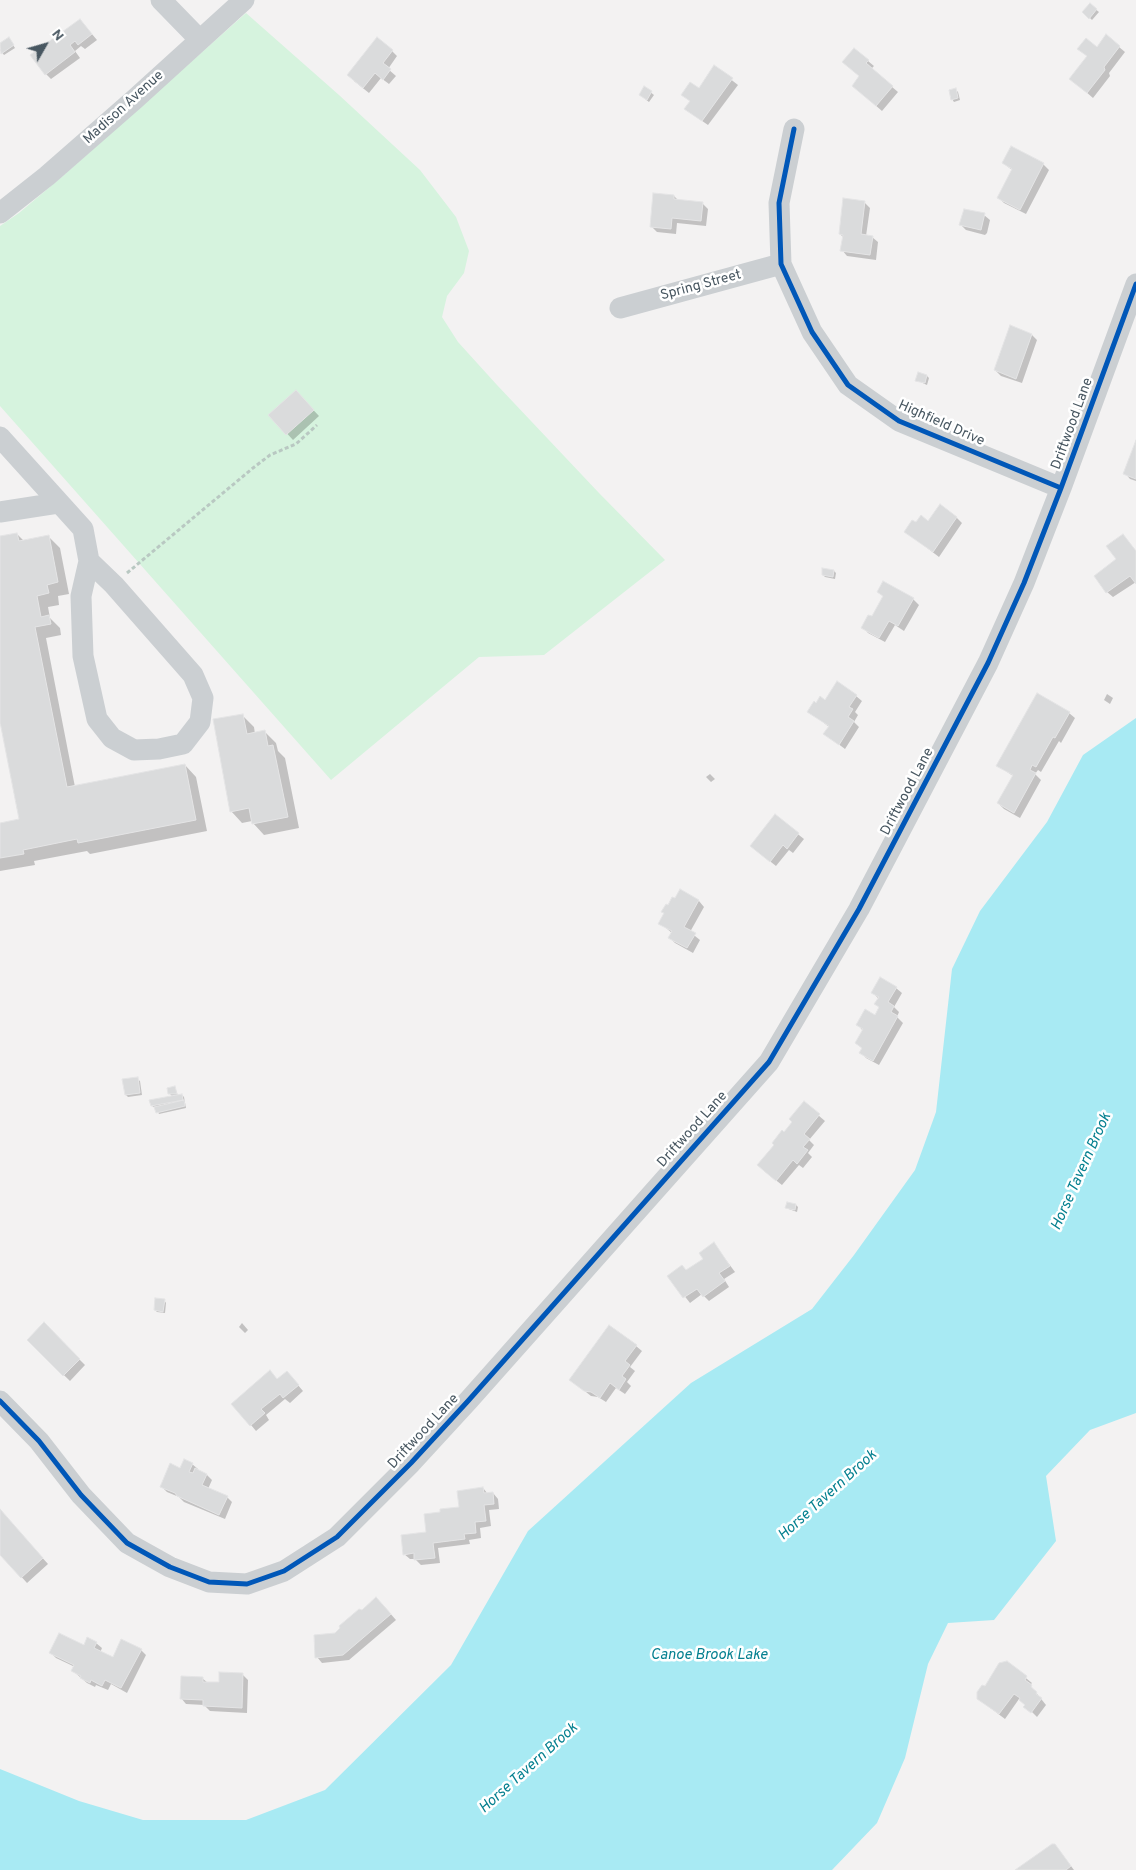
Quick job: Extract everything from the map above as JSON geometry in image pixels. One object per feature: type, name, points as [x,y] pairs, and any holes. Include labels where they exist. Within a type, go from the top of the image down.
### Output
[{"type":"street","points":[[161,0],[200,40]]},
{"type":"street","name":"Madison Avenue","points":[[0,213],[54,170],[244,0]]},
{"type":"street","name":"Highfield Drive","points":[[794,129],[779,203],[781,264],[812,332],[848,385],[900,421],[1061,488]]},
{"type":"street","name":"Spring Street","points":[[620,308],[781,264]]},
{"type":"street","name":"Driftwood Lane","points":[[0,1401],[39,1441],[81,1494],[128,1543],[170,1567],[209,1582],[247,1584],[284,1571],[337,1537],[411,1463],[468,1402],[769,1062],[859,909],[988,663],[1024,583],[1136,284]]},
{"type":"street","points":[[0,438],[84,529],[89,561],[81,596],[83,656],[97,719],[112,738],[134,750],[159,749],[183,744],[200,722],[203,698],[193,674],[114,585],[89,561]]},
{"type":"street","points":[[0,512],[58,503]]},
{"type":"path","points":[[114,585],[253,468],[270,455],[296,444],[317,425]]},
{"type":"green space","points":[[246,13],[420,170],[456,217],[469,251],[464,273],[447,296],[442,317],[458,342],[497,385],[665,560],[544,655],[479,657],[331,780],[0,406],[0,226],[19,213],[64,175]]},
{"type":"water","name":"Canoe Brook Lake","points":[[1136,718],[1136,1413],[1090,1430],[1046,1476],[1056,1541],[994,1620],[948,1623],[928,1664],[905,1758],[877,1823],[832,1870],[0,1870],[0,1769],[79,1801],[143,1820],[246,1820],[325,1790],[451,1665],[528,1531],[691,1383],[812,1309],[854,1255],[915,1170],[936,1112],[952,969],[980,911],[1047,822],[1083,755]]},
{"type":"building","points":[[1090,3],[1097,9],[1089,19],[1082,12]]},
{"type":"building","points":[[80,19],[92,34],[78,45],[75,41],[70,45],[75,52],[45,75],[30,55]]},
{"type":"building","points":[[1106,34],[1120,46],[1104,67],[1105,70],[1087,93],[1069,79],[1087,56],[1077,49],[1086,38],[1097,47]]},
{"type":"building","points":[[9,37],[14,45],[1,54],[0,43]]},
{"type":"building","points":[[377,37],[393,50],[383,63],[391,69],[383,80],[375,73],[363,88],[347,75]]},
{"type":"building","points":[[854,48],[869,60],[866,63],[893,86],[876,106],[852,86],[859,76],[842,62]]},
{"type":"building","points":[[714,65],[733,78],[702,121],[684,109],[690,101],[681,95],[690,82],[699,88]]},
{"type":"building","points":[[644,86],[652,91],[647,100],[639,95]]},
{"type":"building","points":[[956,88],[958,98],[951,100],[949,90]]},
{"type":"building","points":[[1011,146],[1044,163],[1020,210],[997,198],[1012,169],[1002,163]]},
{"type":"building","points":[[653,193],[674,195],[674,199],[703,202],[701,221],[672,218],[671,229],[650,227]]},
{"type":"building","points":[[843,198],[865,201],[861,234],[873,236],[870,255],[840,251],[843,235],[839,234]]},
{"type":"building","points":[[964,209],[985,213],[981,230],[959,225]]},
{"type":"building","points":[[1010,325],[1032,334],[1016,379],[994,370]]},
{"type":"building","points":[[918,372],[927,375],[925,383],[915,381]]},
{"type":"building","points":[[296,390],[314,410],[286,435],[268,415]]},
{"type":"building","points":[[1136,440],[1136,479],[1123,474]]},
{"type":"building","points":[[940,504],[957,517],[933,552],[904,532],[912,520],[916,522],[921,515],[928,521]]},
{"type":"building","points":[[17,533],[19,541],[49,535],[58,582],[47,585],[49,593],[37,596],[41,617],[49,615],[51,624],[35,627],[67,787],[185,764],[196,820],[78,843],[77,839],[23,850],[24,854],[0,858],[0,823],[19,819],[0,722],[0,536]]},
{"type":"building","points":[[1123,534],[1136,551],[1136,584],[1130,576],[1106,593],[1094,576],[1116,559],[1106,546]]},
{"type":"building","points":[[822,568],[834,570],[833,577],[822,575]]},
{"type":"building","points":[[883,581],[914,598],[898,626],[889,621],[879,638],[861,628],[868,615],[872,616],[883,596],[877,592]]},
{"type":"building","points":[[837,681],[857,695],[849,707],[853,709],[848,717],[854,721],[839,745],[823,734],[829,726],[807,712],[814,701],[816,703],[820,696],[825,700]]},
{"type":"building","points":[[1037,693],[1070,712],[1036,767],[1032,765],[1030,770],[1036,773],[1014,813],[997,803],[1013,775],[996,766]]},
{"type":"building","points":[[243,714],[247,734],[265,730],[268,746],[273,745],[288,817],[252,824],[249,808],[230,812],[213,719]]},
{"type":"building","points":[[775,814],[799,833],[787,849],[783,845],[770,862],[750,846]]},
{"type":"building","points":[[680,889],[699,900],[684,927],[696,933],[687,948],[668,938],[672,931],[658,924],[664,913],[661,912],[666,904],[668,905],[672,897],[675,898]]},
{"type":"building","points":[[880,977],[897,987],[888,1002],[894,1006],[891,1012],[898,1016],[873,1061],[859,1053],[862,1048],[855,1043],[863,1029],[856,1025],[865,1009],[875,1015],[879,1007],[874,1004],[879,997],[871,993]]},
{"type":"building","points":[[138,1077],[140,1093],[125,1095],[122,1079]]},
{"type":"building","points":[[175,1086],[177,1094],[168,1094],[167,1088]]},
{"type":"building","points":[[182,1094],[183,1100],[151,1106],[149,1100]]},
{"type":"building","points":[[184,1100],[185,1106],[156,1113],[154,1107]]},
{"type":"building","points":[[804,1101],[820,1114],[804,1134],[810,1139],[803,1147],[808,1150],[797,1164],[793,1160],[776,1181],[757,1165],[774,1145],[772,1143],[782,1130],[784,1132],[792,1122],[789,1119]]},
{"type":"building","points":[[787,1202],[796,1204],[795,1210],[785,1208]]},
{"type":"building","points":[[714,1242],[730,1266],[719,1273],[725,1281],[703,1297],[697,1289],[683,1298],[667,1276],[682,1265],[686,1270],[703,1259],[699,1253]]},
{"type":"building","points":[[155,1298],[165,1299],[163,1312],[154,1310]]},
{"type":"building","points":[[44,1322],[80,1359],[63,1376],[27,1340]]},
{"type":"building","points":[[609,1325],[637,1345],[625,1361],[630,1365],[622,1376],[626,1379],[619,1390],[610,1383],[600,1398],[591,1392],[584,1391],[569,1380]]},
{"type":"building","points":[[270,1370],[277,1379],[287,1371],[299,1385],[283,1398],[280,1394],[261,1409],[265,1413],[250,1426],[231,1404]]},
{"type":"building","points":[[184,1459],[193,1463],[189,1472],[193,1473],[195,1468],[207,1474],[202,1485],[228,1496],[219,1515],[160,1487],[170,1463],[180,1468]]},
{"type":"building","points":[[483,1487],[484,1493],[493,1492],[494,1504],[484,1505],[486,1521],[475,1522],[476,1533],[464,1534],[465,1539],[433,1543],[435,1558],[414,1560],[414,1553],[403,1555],[401,1535],[426,1532],[424,1514],[440,1512],[440,1509],[459,1507],[457,1491]]},
{"type":"building","points":[[0,1509],[43,1558],[21,1578],[0,1555]]},
{"type":"building","points":[[376,1597],[391,1614],[343,1655],[315,1658],[314,1635],[335,1633],[340,1628],[339,1626],[359,1609],[362,1610]]},
{"type":"building","points":[[59,1633],[84,1645],[87,1637],[97,1642],[94,1648],[113,1657],[121,1639],[142,1649],[121,1688],[105,1680],[102,1686],[91,1680],[90,1683],[80,1678],[81,1676],[71,1671],[74,1665],[49,1653]]},
{"type":"building","points":[[1007,1661],[1027,1676],[1025,1680],[1032,1685],[1031,1687],[1037,1692],[1036,1694],[1042,1698],[1031,1713],[1023,1707],[1025,1705],[1014,1694],[999,1714],[977,1699],[977,1692],[982,1685],[985,1686],[999,1663]]},
{"type":"building","points":[[219,1672],[243,1673],[242,1708],[203,1706],[203,1700],[180,1699],[181,1676],[203,1677],[203,1682],[219,1682]]},
{"type":"building","points":[[1052,1844],[1055,1844],[1071,1866],[1066,1870],[1015,1870]]},
{"type":"cycle path","points":[[794,129],[779,203],[781,264],[812,332],[848,385],[899,421],[1061,488]]},
{"type":"cycle path","points":[[0,1401],[39,1441],[81,1495],[127,1543],[170,1567],[209,1582],[247,1584],[284,1571],[337,1537],[411,1463],[468,1401],[769,1062],[859,909],[988,663],[1024,583],[1136,284]]},
{"type":"water label","name":"Horse Tavern Brook","points":[[1082,1172]]},
{"type":"water label","name":"Horse Tavern Brook","points":[[828,1496]]},
{"type":"water label","name":"Horse Tavern Brook","points":[[529,1769]]}]
